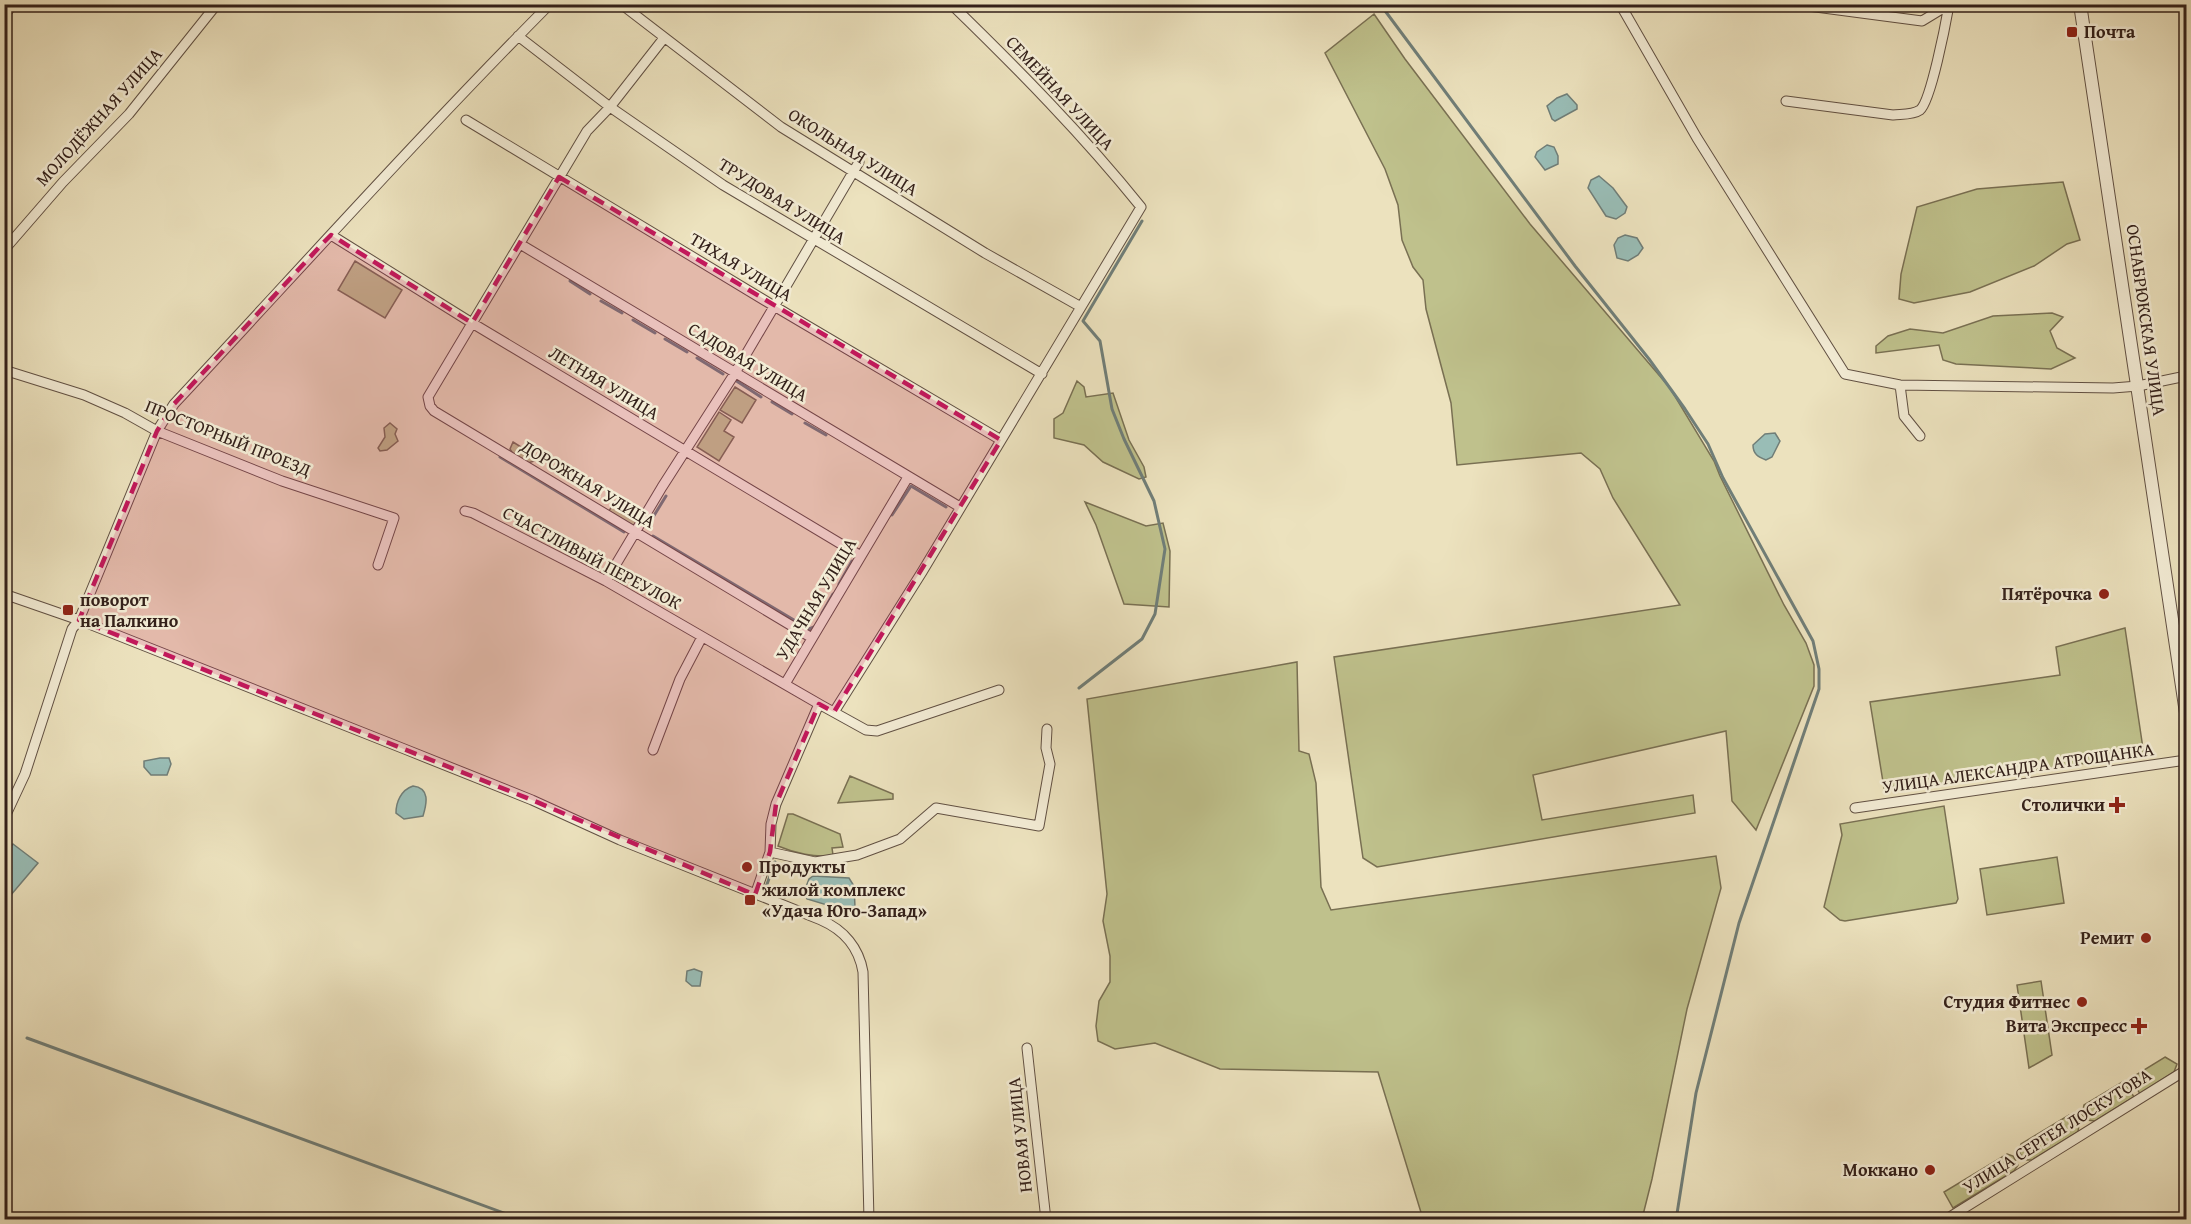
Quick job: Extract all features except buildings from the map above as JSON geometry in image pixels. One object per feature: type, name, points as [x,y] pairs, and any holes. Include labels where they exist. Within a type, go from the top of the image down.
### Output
[{"type":"street","points":[[4,16],[13,4]]},
{"type":"street","name":"МОЛОДЁЖНАЯ УЛИЦА","points":[[4,250],[63,182],[129,114],[217,4]]},
{"type":"street","points":[[4,819],[25,774],[72,629],[79,620],[157,431],[174,404],[395,164],[550,4]]},
{"type":"street","name":"ОКОЛЬНАЯ УЛИЦА","points":[[621,4],[757,110],[975,247],[1082,307]]},
{"type":"street","name":"СЕМЕЙНАЯ УЛИЦА","points":[[951,4],[1041,94],[1114,173],[1141,207],[1082,307]]},
{"type":"street","points":[[1620,4],[1697,138],[1845,374],[1900,385],[2113,388],[2138,386],[2187,376]]},
{"type":"street","points":[[1793,4],[1922,21],[1949,5]]},
{"type":"street","name":"ОСНАБРЮКСКАЯ УЛИЦА","points":[[2080,4],[2187,713]]},
{"type":"street","points":[[1786,101],[1893,115],[1919,111],[1926,101],[1949,5]]},
{"type":"street","name":"ТРУДОВАЯ УЛИЦА","points":[[518,36],[610,107],[723,185],[1042,374]]},
{"type":"street","name":"ДОРОЖНАЯ УЛИЦА","points":[[664,38],[610,107],[587,131],[428,397],[430,406],[434,411],[812,638]]},
{"type":"street","name":"ТИХАЯ УЛИЦА","points":[[466,120],[1001,440]]},
{"type":"street","points":[[606,581],[685,450],[735,373],[859,162]]},
{"type":"street","name":"ЛЕТНЯЯ УЛИЦА","points":[[332,235],[472,323],[861,556]]},
{"type":"street","name":"САДОВАЯ УЛИЦА","points":[[520,244],[960,507]]},
{"type":"street","points":[[834,712],[1082,307]]},
{"type":"street","name":"ПРОСТОРНЫЙ ПРОЕЗД","points":[[4,370],[84,395],[125,413],[157,431],[282,481],[394,518],[378,565]]},
{"type":"street","points":[[1900,385],[1904,416],[1920,436]]},
{"type":"street","name":"УДАЧНАЯ УЛИЦА","points":[[908,477],[785,684],[866,730],[877,731],[999,690]]},
{"type":"street","name":"СЧАСТЛИВЫЙ ПЕРЕУЛОК","points":[[465,511],[606,581],[785,684]]},
{"type":"street","points":[[4,594],[79,620],[449,766],[833,926],[847,938],[860,960],[864,979],[869,1220]]},
{"type":"street","points":[[653,750],[680,679],[702,637]]},
{"type":"street","points":[[755,895],[770,852],[771,824],[776,804],[819,704]]},
{"type":"street","points":[[770,852],[815,862],[857,855],[900,839],[936,808],[1039,826],[1050,764],[1046,748],[1047,729]]},
{"type":"street","name":"УЛИЦА АЛЕКСАНДРА АТРОЩАНКА","points":[[1855,808],[2187,760]]},
{"type":"street","name":"НОВАЯ УЛИЦА","points":[[1028,1048],[1046,1220]]},
{"type":"street","name":"УЛИЦА СЕРГЕЯ ЛОСКУТОВА","points":[[1945,1220],[2187,1070]]},
{"type":"highlighted area","points":[[559,177],[1001,440],[834,712],[819,704],[776,804],[770,852],[755,895],[532,800],[79,620],[157,431],[174,404],[331,235],[472,323]]},
{"type":"green space","points":[[1374,14],[1405,59],[1530,224],[1670,388],[1714,461],[1784,605],[1806,643],[1814,665],[1814,686],[1756,830],[1732,801],[1726,731],[1533,775],[1542,820],[1693,795],[1695,813],[1377,867],[1363,858],[1334,657],[1680,605],[1613,498],[1600,469],[1581,453],[1457,465],[1451,403],[1426,309],[1423,280],[1413,267],[1402,240],[1398,205],[1385,169],[1325,53]]},
{"type":"green space","points":[[2063,182],[2080,240],[2067,244],[2034,266],[1970,292],[1914,303],[1899,299],[1901,274],[1917,207],[1977,189]]},
{"type":"green space","points":[[355,261],[402,290],[385,318],[338,290]]},
{"type":"green space","points":[[2052,313],[2063,317],[2050,331],[2057,348],[2075,358],[2051,369],[1956,364],[1943,360],[1939,345],[1876,353],[1876,346],[1888,336],[1910,329],[1943,333],[1993,316]]},
{"type":"green space","points":[[1077,381],[1084,387],[1086,397],[1113,393],[1129,440],[1144,467],[1146,477],[1139,479],[1103,462],[1084,445],[1054,438],[1054,419],[1063,413]]},
{"type":"green space","points":[[735,387],[756,400],[742,423],[720,410]]},
{"type":"green space","points":[[719,412],[731,420],[724,431],[734,437],[719,461],[697,447]]},
{"type":"green space","points":[[390,423],[397,429],[395,434],[398,441],[387,450],[380,451],[378,448],[385,437],[384,428]]},
{"type":"green space","points":[[513,442],[537,457],[534,461],[528,463],[513,454],[510,449]]},
{"type":"green space","points":[[615,501],[628,509],[626,514],[638,522],[636,525],[633,526],[609,511]]},
{"type":"green space","points":[[1085,502],[1146,526],[1163,523],[1170,551],[1169,607],[1124,604],[1096,525]]},
{"type":"green space","points":[[2125,628],[2144,755],[1932,785],[1922,783],[1884,788],[1870,702],[2060,675],[2056,647]]},
{"type":"green space","points":[[1297,662],[1299,751],[1309,754],[1316,783],[1321,887],[1331,910],[1716,856],[1721,888],[1687,1009],[1642,1219],[1423,1219],[1378,1072],[1220,1069],[1155,1043],[1115,1049],[1098,1041],[1096,1026],[1099,1001],[1110,982],[1110,956],[1103,921],[1107,894],[1087,699]]},
{"type":"green space","points":[[850,776],[893,794],[893,799],[838,803]]},
{"type":"green space","points":[[1944,806],[1958,899],[1956,903],[1845,921],[1840,920],[1824,907],[1842,835],[1840,824]]},
{"type":"green space","points":[[788,814],[840,834],[843,847],[832,848],[833,855],[819,856],[798,853],[778,846]]},
{"type":"green space","points":[[2057,857],[2064,903],[1987,915],[1980,869]]},
{"type":"green space","points":[[2041,981],[2052,1055],[2029,1068],[2017,985]]},
{"type":"green space","points":[[2165,1057],[2177,1064],[2174,1072],[2140,1094],[2131,1078]]},
{"type":"green space","points":[[2124,1081],[2134,1097],[2095,1121],[2087,1120],[2082,1114],[2084,1105]]},
{"type":"green space","points":[[2069,1115],[2075,1117],[2079,1124],[2078,1132],[2032,1160],[2024,1160],[2019,1152],[2021,1144]]},
{"type":"green space","points":[[2007,1154],[2013,1156],[2018,1165],[2014,1171],[1953,1208],[1944,1192]]},
{"type":"water","points":[[1567,94],[1577,105],[1577,109],[1555,121],[1547,106]]},
{"type":"water","points":[[1547,145],[1554,147],[1558,156],[1558,164],[1545,170],[1535,157],[1537,152]]},
{"type":"water","points":[[1599,176],[1613,188],[1627,207],[1625,213],[1616,219],[1606,216],[1588,188],[1591,180]]},
{"type":"water","points":[[1625,235],[1637,238],[1643,248],[1638,255],[1628,261],[1617,258],[1614,245],[1618,238]]},
{"type":"water","points":[[1775,433],[1780,441],[1772,457],[1766,460],[1758,456],[1753,445],[1765,434]]},
{"type":"water","points":[[169,758],[171,764],[167,775],[151,775],[144,767],[144,761]]},
{"type":"water","points":[[413,786],[425,793],[423,816],[404,819],[396,813],[397,805],[402,793]]},
{"type":"water","points":[[13,844],[38,863],[5,902],[5,853]]},
{"type":"water","points":[[813,876],[849,878],[854,886],[855,907],[850,912],[807,899],[804,892],[809,879]]},
{"type":"water","points":[[694,969],[702,972],[700,986],[692,986],[686,981],[687,971]]},
{"type":"waterway","points":[[1380,4],[1575,266],[1649,359],[1685,409],[1708,444],[1723,478],[1813,641],[1819,669],[1819,689],[1739,923],[1696,1093],[1676,1220]]},
{"type":"waterway","points":[[1079,688],[1142,639],[1155,614],[1165,549],[1154,501],[1112,409],[1100,341],[1083,321],[1142,221]]},
{"type":"waterway","points":[[570,281],[590,294]]},
{"type":"waterway","points":[[601,301],[622,313]]},
{"type":"waterway","points":[[633,320],[655,333]]},
{"type":"waterway","points":[[665,339],[687,352]]},
{"type":"waterway","points":[[697,358],[723,374]]},
{"type":"waterway","points":[[735,380],[761,397]]},
{"type":"waterway","points":[[772,402],[792,414]]},
{"type":"waterway","points":[[805,423],[826,435]]},
{"type":"waterway","points":[[500,457],[624,532]]},
{"type":"waterway","points":[[892,515],[911,486],[946,507]]},
{"type":"waterway","points":[[647,527],[666,496]]},
{"type":"waterway","points":[[653,536],[809,629],[814,627]]},
{"type":"waterway","points":[[839,584],[852,561]]},
{"type":"waterway","points":[[822,613],[833,594]]},
{"type":"waterway","points":[[775,862],[766,887],[785,897]]},
{"type":"waterway","points":[[27,1038],[512,1216]]},
{"type":"place","name":"Почта","points":[[2072,32]]},
{"type":"place","name":"Пятёрочка","points":[[2104,594]]},
{"type":"place","name":"поворот на Палкино","points":[[68,610]]},
{"type":"place","name":"Столички","points":[[2117,805]]},
{"type":"place","name":"Продукты","points":[[747,867]]},
{"type":"place","name":"жилой комплекс «Удача Юго-Запад»","points":[[750,900]]},
{"type":"place","name":"Ремит","points":[[2146,938]]},
{"type":"place","name":"Студия Фитнес","points":[[2082,1002]]},
{"type":"place","name":"Вита Экспресс","points":[[2139,1026]]},
{"type":"place","name":"Моккано","points":[[1930,1170]]}]
